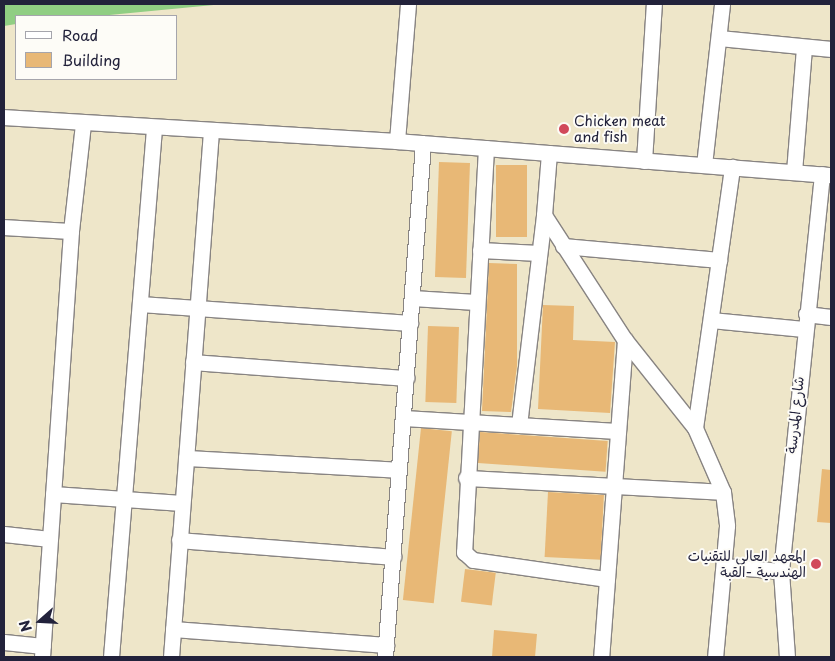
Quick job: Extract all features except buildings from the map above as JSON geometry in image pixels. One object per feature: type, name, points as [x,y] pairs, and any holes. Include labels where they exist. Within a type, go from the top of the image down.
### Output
[{"type":"street","points":[[397,140],[408,4]]},
{"type":"street","points":[[644,161],[654,4]]},
{"type":"street","points":[[704,165],[722,4]]},
{"type":"street","points":[[719,38],[831,49]]},
{"type":"street","points":[[794,172],[804,47]]},
{"type":"street","points":[[4,117],[82,124],[397,140],[827,175]]},
{"type":"street","points":[[4,642],[42,652],[71,231],[82,124]]},
{"type":"street","points":[[111,657],[154,128]]},
{"type":"street","points":[[171,657],[211,131]]},
{"type":"street","points":[[172,629],[386,651],[423,142]]},
{"type":"street","points":[[486,148],[463,545],[468,557],[607,580]]},
{"type":"street","points":[[519,425],[544,214],[549,153]]},
{"type":"street","points":[[696,428],[732,168]]},
{"type":"street","name":"شارع المدرسة","points":[[787,657],[781,571],[805,321],[827,175]]},
{"type":"street","points":[[544,214],[625,340],[696,428],[723,492],[724,566],[715,657]]},
{"type":"street","points":[[4,227],[71,231]]},
{"type":"street","points":[[563,246],[719,260]]},
{"type":"street","points":[[480,250],[539,253]]},
{"type":"street","points":[[412,298],[476,302]]},
{"type":"street","points":[[140,304],[410,323]]},
{"type":"street","points":[[711,320],[805,321],[831,317]]},
{"type":"street","points":[[601,657],[625,340]]},
{"type":"street","points":[[193,362],[406,378]]},
{"type":"street","points":[[403,418],[618,431]]},
{"type":"street","points":[[186,458],[399,470]]},
{"type":"street","points":[[466,478],[723,492]]},
{"type":"street","points":[[53,494],[182,502]]},
{"type":"street","points":[[4,534],[50,538]]},
{"type":"street","points":[[180,540],[393,557]]},
{"type":"street","points":[[724,566],[781,571]]},
{"type":"green space","points":[[4,4],[224,4],[109,15],[15,15],[15,24],[4,26]]},
{"type":"place","name":"Chicken meat and fish","points":[[564,129]]},
{"type":"place","name":"المعهد العالي للتقنيات الهندسية -القبة","points":[[816,564]]}]
